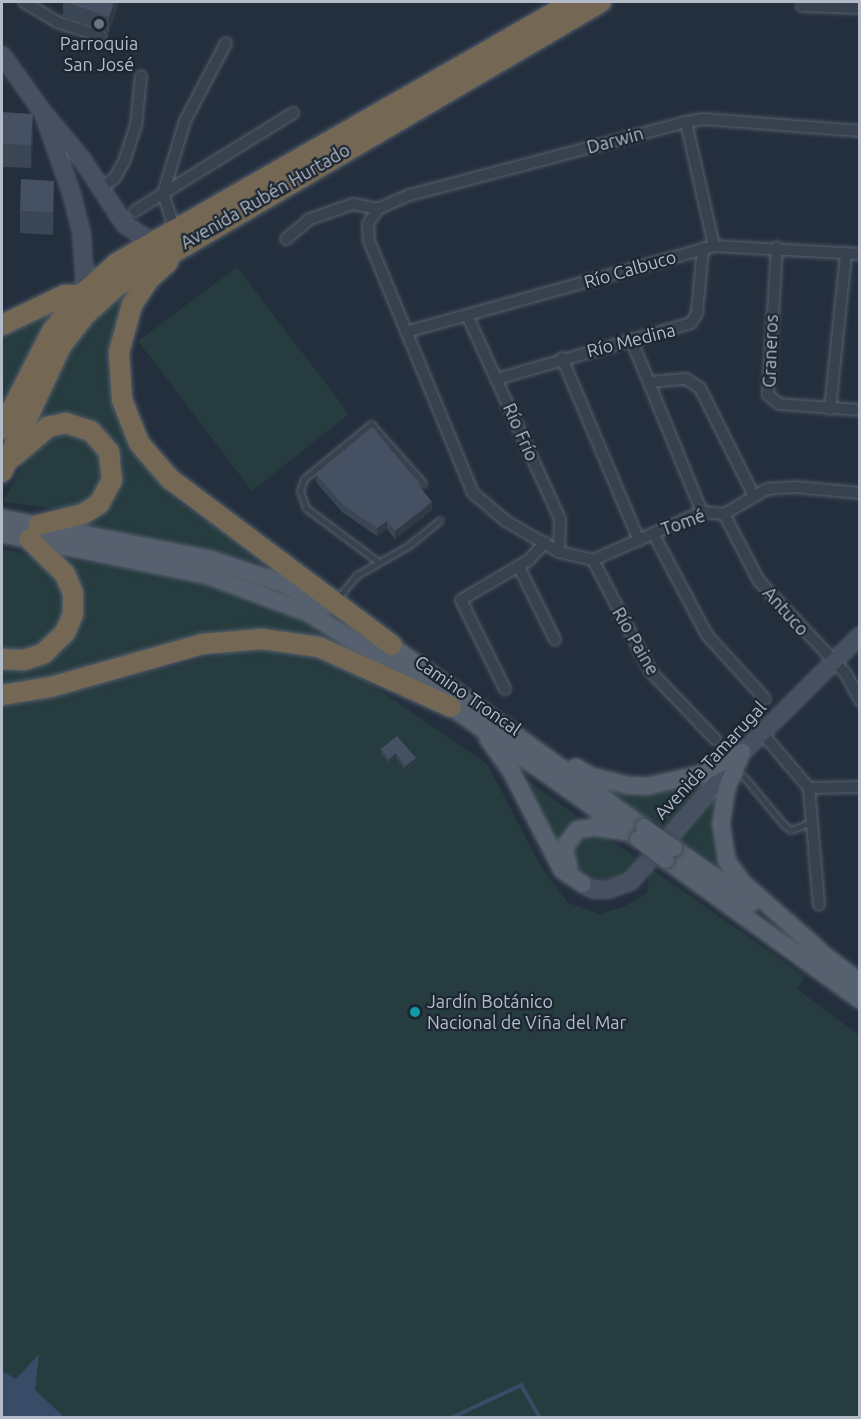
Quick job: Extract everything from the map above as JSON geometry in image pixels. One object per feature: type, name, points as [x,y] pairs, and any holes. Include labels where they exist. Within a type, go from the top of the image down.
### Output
[{"type":"highway","name":"Avenida Rubén Hurtado","points":[[2,429],[39,352],[83,293],[117,263],[573,2]]},
{"type":"highway","name":"Avenida Rubén Hurtado","points":[[3,469],[50,364],[79,322],[127,278],[601,2]]},
{"type":"highway","points":[[196,237],[150,278],[126,321],[118,369],[126,415],[148,456],[170,479],[392,645]]},
{"type":"highway","points":[[2,325],[65,295],[83,293]]},
{"type":"highway","points":[[2,659],[24,660],[43,654],[65,633],[73,614],[73,593],[65,574],[34,532],[73,518],[99,504],[112,480],[109,452],[99,436],[83,427],[56,424],[33,437],[3,469]]},
{"type":"highway","points":[[2,695],[51,687],[203,644],[262,639],[319,647],[451,707]]},
{"type":"main road","name":"Camino Troncal","points":[[5,527],[251,571],[322,602],[392,645],[496,718],[638,834]]},
{"type":"main road","name":"Camino Troncal","points":[[34,532],[206,575],[283,601],[356,640],[638,834],[819,950],[860,982]]},
{"type":"main road","points":[[496,718],[591,776],[626,785],[673,783],[701,774],[741,752]]},
{"type":"main road","points":[[478,726],[510,769],[562,870],[583,884]]},
{"type":"main road","points":[[741,752],[727,787],[721,824],[727,861],[742,882],[819,950]]},
{"type":"main road","points":[[583,884],[571,872],[564,856],[565,842],[570,835],[585,827],[638,834]]},
{"type":"main road","name":"Camino Troncal","points":[[670,854],[860,1000]]},
{"type":"street","points":[[24,2],[57,22],[101,36]]},
{"type":"street","points":[[802,6],[860,8]]},
{"type":"street","points":[[175,230],[163,194],[185,121],[226,43]]},
{"type":"street","points":[[2,55],[43,113],[81,158],[99,189],[124,224],[153,242]]},
{"type":"street","points":[[99,189],[114,179],[124,162],[136,126],[141,76]]},
{"type":"street","points":[[135,211],[293,112]]},
{"type":"street","points":[[43,113],[80,226],[83,293]]},
{"type":"street","name":"Darwin","points":[[378,209],[409,195],[703,119],[860,131]]},
{"type":"street","name":"Río Medina","points":[[497,379],[562,358],[691,323],[697,313],[708,247],[686,122]]},
{"type":"street","points":[[61,166],[81,158]]},
{"type":"street","points":[[286,239],[310,219],[352,204],[378,209],[368,224],[369,241],[473,493],[506,521],[560,552],[593,561]]},
{"type":"street","name":"Río Calbuco","points":[[406,332],[708,247],[777,248],[860,254]]},
{"type":"street","name":"Graneros","points":[[777,248],[765,389],[770,399],[779,404],[860,410]]},
{"type":"street","points":[[830,409],[846,253]]},
{"type":"street","name":"Río Frío","points":[[468,315],[560,519],[560,552]]},
{"type":"street","points":[[631,339],[702,512]]},
{"type":"street","points":[[562,358],[639,540]]},
{"type":"street","points":[[650,382],[686,379],[700,388],[753,494]]},
{"type":"street","name":"Tomé","points":[[593,561],[702,512],[724,514],[753,494],[794,487],[860,493]]},
{"type":"street","name":"Antuco","points":[[724,514],[759,580],[846,674],[860,700]]},
{"type":"street","points":[[653,533],[706,635],[765,699]]},
{"type":"street","points":[[505,689],[461,600],[519,567],[544,542]]},
{"type":"street","name":"Río Paine","points":[[593,561],[651,672],[715,739]]},
{"type":"street","points":[[519,567],[555,640]]},
{"type":"street","name":"Avenida Tamarugal","points":[[583,884],[593,890],[608,889],[630,881],[741,752],[832,660],[860,635]]},
{"type":"street","points":[[762,733],[809,788],[819,905]]},
{"type":"street","points":[[809,788],[860,787]]},
{"type":"lane","points":[[377,561],[306,508],[300,491],[304,479],[371,424],[423,483]]},
{"type":"lane","points":[[335,601],[357,575],[377,561],[408,546],[440,520]]},
{"type":"lane","points":[[744,777],[785,826],[791,830],[812,822]]},
{"type":"green space","points":[[237,267],[349,414],[252,491],[138,341]]},
{"type":"green space","points":[[147,273],[113,330],[109,357],[112,406],[125,437],[176,500],[273,566],[86,525],[112,503],[121,486],[123,465],[116,446],[102,426],[81,414],[55,414],[33,425],[68,356],[95,318]]},
{"type":"green space","points":[[50,312],[2,407],[2,336]]},
{"type":"green space","points":[[73,429],[86,435],[106,465],[100,491],[75,511],[3,502],[27,456],[54,432]]},
{"type":"green space","points":[[2,549],[31,555],[51,570],[65,589],[64,629],[26,655],[2,650]]},
{"type":"green space","points":[[59,558],[191,579],[230,590],[300,619],[372,660],[320,641],[275,631],[229,631],[191,638],[43,682],[2,687],[2,666],[43,664],[64,651],[76,626]]},
{"type":"green space","name":"Jardín Botánico Nacional de Viña del Mar","points":[[243,648],[308,653],[346,667],[488,765],[539,863],[568,903],[600,914],[623,907],[647,893],[650,868],[805,976],[797,989],[859,1035],[859,1417],[2,1418],[2,704],[33,702]]},
{"type":"green space","points":[[521,775],[585,822],[559,848]]},
{"type":"green space","points":[[710,776],[663,829],[595,781]]},
{"type":"green space","points":[[724,784],[727,872],[676,836]]},
{"type":"green space","points":[[596,832],[638,858],[626,874],[611,879],[596,879],[581,871],[570,855],[572,844]]},
{"type":"water","points":[[39,1354],[35,1390],[64,1417],[2,1417],[2,1371],[16,1379]]},
{"type":"building","points":[[66,2],[114,2],[109,17]]},
{"type":"building","points":[[2,112],[33,114],[31,145],[2,144]]},
{"type":"building","points":[[21,179],[54,181],[53,212],[20,211]]},
{"type":"building","points":[[373,427],[432,502],[395,531],[387,521],[377,528],[342,504],[316,474]]},
{"type":"building","points":[[397,736],[416,758],[405,766],[396,753],[389,759],[381,749]]},
{"type":"waterway","points":[[451,1418],[521,1385],[540,1418]]},
{"type":"place","name":"Parroquia San José","points":[[99,24]]},
{"type":"place","name":"Jardín Botánico Nacional de Viña del Mar","points":[[415,1012]]}]
